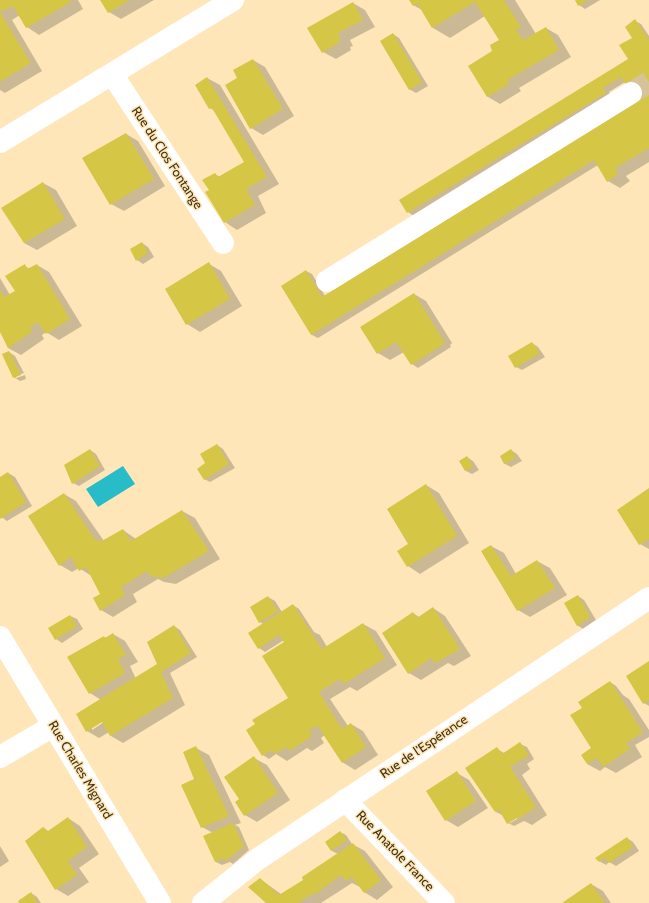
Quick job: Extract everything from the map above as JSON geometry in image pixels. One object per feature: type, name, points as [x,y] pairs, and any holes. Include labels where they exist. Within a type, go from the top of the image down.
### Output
[{"type":"street","points":[[0,142],[233,0]]},
{"type":"street","name":"Rue du Clos Fontange","points":[[112,74],[223,243]]},
{"type":"street","points":[[327,281],[631,93]]},
{"type":"street","name":"Rue de l'Espérance","points":[[203,903],[258,859],[649,598]]},
{"type":"street","name":"Rue Charles Mignard","points":[[0,637],[160,903]]},
{"type":"street","points":[[0,757],[53,726]]},
{"type":"street","name":"Rue Anatole France","points":[[345,800],[444,903]]},
{"type":"water","points":[[123,466],[135,484],[98,507],[86,489]]},
{"type":"building","points":[[0,0],[70,0],[71,2],[26,28],[13,6],[0,12]]},
{"type":"building","points":[[100,0],[129,0],[108,13]]},
{"type":"building","points":[[409,0],[504,0],[521,27],[516,30],[523,40],[546,27],[559,50],[507,80],[509,84],[487,97],[468,66],[492,51],[490,45],[499,40],[475,2],[432,28],[417,3],[413,6]]},
{"type":"building","points":[[575,0],[588,0],[578,6]]},
{"type":"building","points":[[353,2],[363,20],[338,33],[341,39],[338,40],[339,43],[322,53],[307,28]]},
{"type":"building","points":[[0,12],[31,63],[0,82]]},
{"type":"building","points":[[635,19],[649,40],[649,148],[615,168],[618,174],[607,182],[594,160],[311,335],[281,286],[306,270],[322,297],[636,102],[621,77],[603,88],[606,93],[407,213],[399,200],[628,59],[619,45],[632,38],[625,27]]},
{"type":"building","points":[[393,33],[422,82],[409,90],[380,41]]},
{"type":"building","points":[[253,59],[283,109],[250,129],[225,85],[237,78],[233,70]]},
{"type":"building","points":[[207,77],[267,177],[246,189],[255,205],[224,223],[205,192],[209,190],[202,180],[215,173],[218,177],[244,162],[212,108],[209,109],[195,85]]},
{"type":"building","points":[[126,133],[154,179],[110,205],[82,158]]},
{"type":"building","points":[[43,182],[65,219],[24,243],[1,208]]},
{"type":"building","points":[[142,242],[148,253],[136,261],[130,249]]},
{"type":"building","points":[[209,262],[230,299],[186,325],[165,289]]},
{"type":"building","points":[[25,264],[27,269],[37,264],[70,319],[46,334],[38,322],[30,327],[32,332],[8,348],[0,332],[0,290],[4,297],[15,291],[5,276]]},
{"type":"building","points":[[414,293],[445,343],[411,365],[396,342],[377,354],[360,327]]},
{"type":"building","points":[[532,342],[540,353],[515,368],[508,356]]},
{"type":"building","points":[[9,351],[21,375],[13,378],[2,354]]},
{"type":"building","points":[[217,444],[229,464],[204,480],[197,469],[205,463],[200,454]]},
{"type":"building","points":[[90,449],[100,466],[72,484],[64,465]]},
{"type":"building","points":[[511,449],[516,458],[504,464],[500,456]]},
{"type":"building","points":[[467,456],[473,467],[465,471],[459,461]]},
{"type":"building","points":[[8,472],[26,502],[0,519],[0,477]]},
{"type":"building","points":[[426,484],[457,536],[407,567],[397,551],[408,544],[387,509]]},
{"type":"building","points":[[649,488],[649,539],[639,545],[617,510]]},
{"type":"building","points":[[64,493],[96,541],[99,539],[100,542],[123,529],[131,541],[182,510],[209,551],[163,578],[151,576],[147,571],[121,587],[125,595],[100,611],[93,598],[100,594],[86,567],[79,571],[71,557],[59,566],[28,516]]},
{"type":"building","points":[[491,545],[511,576],[537,560],[555,588],[517,611],[481,551]]},
{"type":"building","points":[[578,595],[590,617],[577,626],[564,603]]},
{"type":"building","points":[[268,596],[278,611],[259,623],[250,607]]},
{"type":"building","points":[[293,604],[322,649],[363,623],[385,658],[344,684],[340,679],[317,693],[319,692],[342,729],[351,723],[366,747],[342,763],[317,725],[309,731],[312,736],[290,751],[287,747],[274,754],[272,750],[262,756],[246,730],[255,724],[252,720],[288,698],[262,656],[284,642],[279,635],[258,649],[248,633]]},
{"type":"building","points":[[433,607],[460,649],[435,663],[431,658],[408,674],[382,633],[413,612],[417,618]]},
{"type":"building","points":[[70,615],[77,626],[55,640],[48,628]]},
{"type":"building","points":[[174,625],[191,653],[161,672],[173,698],[110,736],[102,722],[86,732],[76,714],[157,664],[147,642]]},
{"type":"building","points":[[113,633],[126,655],[118,659],[125,673],[89,694],[67,657],[104,636],[105,638]]},
{"type":"building","points":[[649,661],[649,700],[643,704],[626,676]]},
{"type":"building","points":[[610,681],[643,732],[626,743],[630,749],[603,767],[597,758],[587,764],[581,755],[591,748],[570,715],[582,708],[578,702]]},
{"type":"building","points":[[520,742],[529,755],[510,767],[536,807],[518,819],[517,818],[507,824],[499,810],[495,812],[465,768],[497,747],[502,754]]},
{"type":"building","points":[[196,746],[229,816],[201,828],[181,785],[194,779],[183,752]]},
{"type":"building","points":[[254,756],[278,793],[244,816],[235,802],[239,799],[224,777]]},
{"type":"building","points":[[457,771],[476,801],[445,821],[426,791]]},
{"type":"building","points":[[68,817],[87,847],[68,861],[77,875],[55,890],[25,841],[43,827],[48,831]]},
{"type":"building","points":[[233,823],[244,846],[226,861],[224,858],[215,862],[203,836]]},
{"type":"building","points":[[340,831],[347,840],[331,851],[325,842]]},
{"type":"building","points":[[627,837],[633,847],[609,863],[604,858],[599,862],[595,858]]},
{"type":"building","points":[[353,843],[381,880],[364,893],[352,877],[346,881],[341,875],[314,895],[313,893],[298,903],[266,903],[248,887],[260,878],[279,895],[303,880],[302,877]]},
{"type":"building","points":[[591,883],[605,903],[562,903]]},
{"type":"building","points":[[31,892],[38,903],[19,903],[18,901]]},
{"type":"tunnel","points":[[631,93],[649,82]]}]
